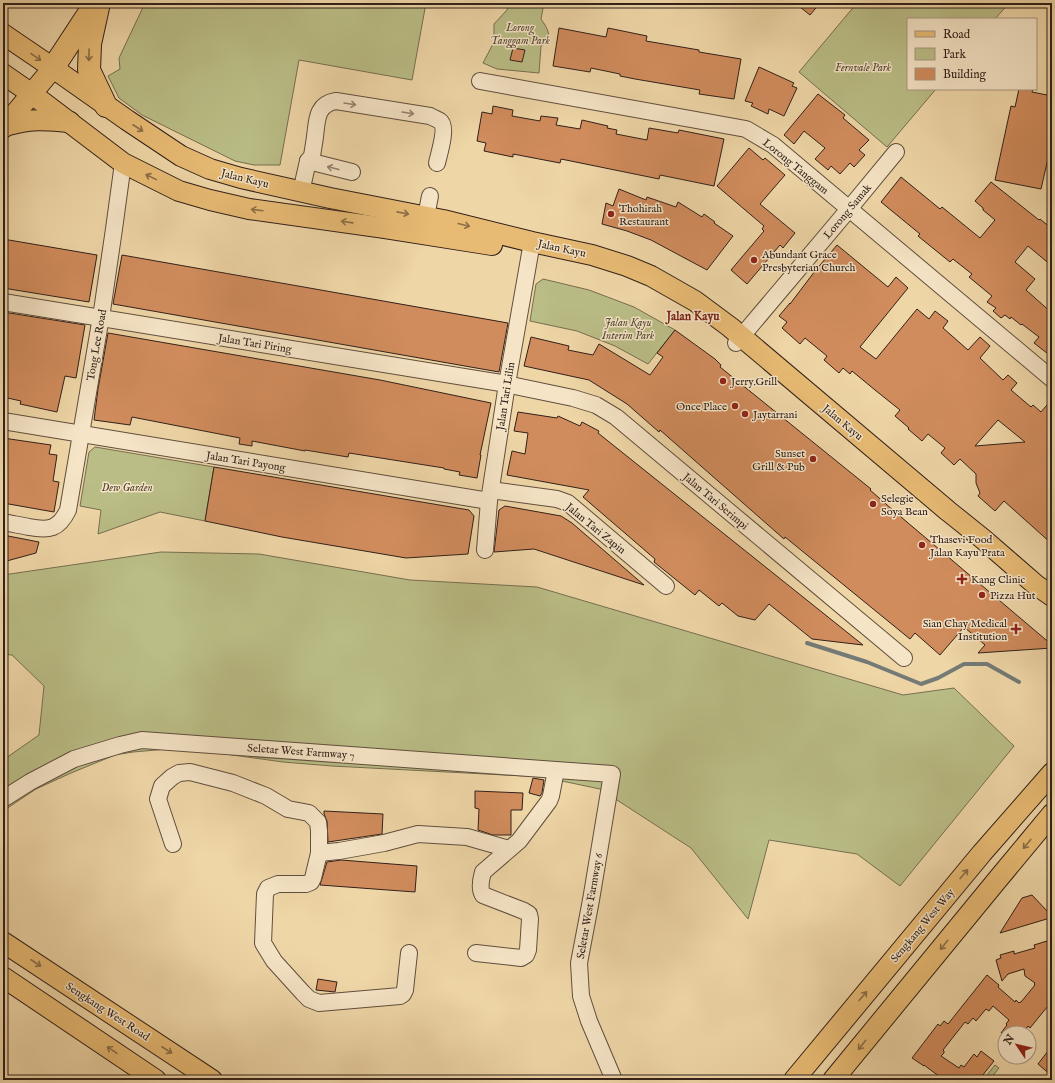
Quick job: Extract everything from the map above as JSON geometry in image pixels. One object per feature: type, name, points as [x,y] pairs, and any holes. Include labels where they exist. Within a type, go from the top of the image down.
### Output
[{"type":"highway","points":[[53,68],[96,3]]},
{"type":"highway","points":[[99,3],[90,44],[89,70],[106,106]]},
{"type":"main road","name":"Jalan Kayu","points":[[3,34],[181,156],[210,169],[241,178],[354,204],[424,225]]},
{"type":"main road","points":[[4,127],[53,68]]},
{"type":"main road","name":"Jalan Kayu","points":[[3,74],[70,122],[123,163],[179,191],[249,209],[303,216],[424,225],[444,220],[590,263],[649,285],[692,308],[739,340],[880,452],[1036,585],[1052,596]]},
{"type":"main road","points":[[4,127],[27,121],[39,120],[70,122]]},
{"type":"main road","name":"Jalan Kayu","points":[[739,340],[1052,611]]},
{"type":"main road","name":"Sengkang West Way","points":[[794,1080],[1050,773]]},
{"type":"main road","points":[[834,1080],[1052,814]]},
{"type":"main road","name":"Sengkang West Road","points":[[3,942],[212,1080]]},
{"type":"main road","points":[[3,977],[156,1080]]},
{"type":"street","name":"Lorong Tanggam","points":[[480,81],[746,129],[773,145],[1052,379]]},
{"type":"street","points":[[303,216],[304,193],[318,115],[326,105],[332,102],[430,116],[436,119],[441,122],[443,129],[437,163]]},
{"type":"street","name":"Lorong Samak","points":[[739,340],[896,152]]},
{"type":"street","points":[[311,160],[352,172]]},
{"type":"street","name":"Tong Lee Road","points":[[3,522],[41,529],[51,528],[64,518],[68,510],[101,318],[123,163]]},
{"type":"street","points":[[424,225],[430,196]]},
{"type":"street","name":"Jalan Tari Lilin","points":[[485,550],[490,496],[506,384],[531,246]]},
{"type":"street","name":"Jalan Tari Piring","points":[[3,302],[506,384]]},
{"type":"street","name":"Jalan Tari Serimpi","points":[[506,384],[573,398],[596,405],[616,417],[904,658]]},
{"type":"street","name":"Jalan Tari Payong","points":[[3,421],[490,496]]},
{"type":"street","name":"Jalan Tari Zapin","points":[[490,496],[557,499],[568,503],[666,586]]},
{"type":"street","name":"Seletar West Farmway 7","points":[[3,799],[30,782],[74,759],[142,740],[612,774]]},
{"type":"street","points":[[476,953],[521,958],[526,955],[528,950],[529,914],[483,895],[481,892],[482,876],[483,872],[519,841],[549,801],[556,770]]},
{"type":"street","points":[[174,844],[158,799],[162,786],[179,773],[190,772],[233,783],[266,796],[288,809],[309,812],[318,822],[319,831],[319,852],[311,882],[306,884],[278,884],[268,888],[265,894],[263,943],[274,961],[309,999],[320,1003],[400,996],[405,990],[410,954]]},
{"type":"street","name":"Seletar West Farmway 6","points":[[612,774],[579,963],[581,996],[589,1021],[614,1080]]},
{"type":"street","points":[[319,852],[339,851],[384,843],[418,834],[467,837],[509,849]]},
{"type":"green space","points":[[145,3],[426,3],[412,80],[299,60],[280,165],[254,165],[235,161],[142,115],[119,98],[108,76],[120,69],[119,58]]},
{"type":"green space","name":"Lorong Tanggam Park","points":[[509,3],[544,3],[541,19],[549,36],[547,42],[541,46],[539,73],[497,69],[483,63],[494,42],[494,24],[507,10]]},
{"type":"green space","name":"Fernvale Park","points":[[857,3],[1009,3],[996,18],[907,18],[907,90],[935,90],[887,147],[799,72]]},
{"type":"green space","name":"Jalan Kayu Interim Park","points":[[543,279],[589,290],[634,307],[675,330],[648,364],[615,346],[577,331],[530,321],[536,284]]},
{"type":"green space","name":"Dew Garden","points":[[95,447],[214,467],[205,521],[160,512],[98,534],[101,510],[80,506],[89,452]]},
{"type":"green space","points":[[161,552],[259,554],[410,580],[537,587],[903,695],[954,688],[1014,746],[900,886],[857,854],[769,840],[748,919],[691,848],[600,789],[543,777],[332,766],[283,762],[189,749],[168,749],[115,755],[36,789],[3,811],[3,758],[6,758],[39,735],[44,686],[12,655],[3,654],[3,575]]},
{"type":"green space","points":[[995,1065],[999,1068],[991,1080],[983,1080]]},
{"type":"building","points":[[795,3],[820,3],[810,15]]},
{"type":"building","points":[[559,28],[606,37],[608,28],[647,36],[646,41],[741,59],[734,99],[699,94],[700,90],[620,76],[620,74],[591,68],[590,72],[553,66]]},
{"type":"building","points":[[513,48],[525,50],[522,62],[510,60]]},
{"type":"building","points":[[759,67],[794,83],[792,86],[797,88],[784,116],[769,109],[768,114],[751,106],[753,103],[745,101]]},
{"type":"building","points":[[1019,90],[1033,90],[1032,92],[1052,96],[1052,141],[1041,189],[995,180],[1011,106],[1015,107]]},
{"type":"building","points":[[818,94],[845,115],[843,118],[869,140],[859,150],[865,155],[854,167],[850,163],[840,174],[831,166],[828,170],[815,159],[825,148],[804,131],[794,144],[784,135]]},
{"type":"building","points":[[493,106],[513,110],[512,116],[540,121],[541,116],[558,118],[556,125],[580,129],[582,120],[608,126],[607,128],[617,130],[616,134],[647,140],[649,128],[678,133],[679,130],[724,139],[714,186],[660,175],[659,179],[561,159],[560,163],[513,154],[513,157],[484,151],[486,143],[477,141],[482,112],[492,114]]},
{"type":"building","points":[[749,148],[763,160],[765,158],[785,175],[760,204],[795,233],[783,248],[780,245],[747,284],[731,270],[764,231],[762,229],[764,226],[717,186]]},
{"type":"building","points":[[901,177],[940,209],[942,207],[980,238],[995,220],[975,201],[991,182],[1052,229],[1052,266],[1028,246],[1015,262],[1035,279],[1026,290],[1052,313],[1052,357],[1034,343],[1039,337],[1011,317],[1010,319],[1005,315],[1001,318],[993,311],[996,308],[987,302],[992,296],[969,277],[972,274],[953,259],[950,262],[918,236],[920,234],[881,202]]},
{"type":"building","points":[[619,189],[646,200],[647,197],[676,207],[678,202],[702,217],[704,214],[733,236],[707,270],[651,240],[602,224],[606,203],[613,206]]},
{"type":"building","points":[[3,239],[97,255],[89,302],[3,288]]},
{"type":"building","points":[[837,245],[888,287],[896,277],[908,288],[860,347],[876,359],[917,309],[929,319],[935,311],[948,321],[943,328],[968,350],[980,337],[990,346],[980,358],[1003,380],[1008,375],[1017,383],[1011,390],[1031,407],[1033,405],[1041,412],[1052,399],[1052,544],[1004,501],[995,511],[978,496],[980,493],[976,483],[976,474],[960,459],[954,465],[941,453],[945,448],[928,434],[922,441],[895,416],[900,410],[852,371],[850,374],[843,368],[839,373],[824,360],[827,356],[805,338],[800,344],[782,328],[787,322],[779,316]],"holes":[[[998,420],[1025,442],[975,446]]]},
{"type":"building","points":[[122,255],[508,323],[499,372],[113,304]]},
{"type":"building","points":[[3,312],[85,325],[76,378],[65,376],[57,412],[20,404],[21,401],[3,397]]},
{"type":"building","points":[[675,330],[715,359],[721,365],[720,367],[871,489],[870,490],[894,511],[1052,645],[1052,648],[978,653],[985,645],[964,627],[940,655],[915,633],[910,639],[785,537],[784,539],[660,430],[659,432],[627,404],[589,380],[524,366],[531,337],[569,346],[568,350],[593,355],[599,344],[650,375],[663,357],[657,353]]},
{"type":"building","points":[[108,333],[380,380],[491,403],[480,455],[477,478],[459,475],[460,472],[444,468],[349,453],[348,457],[252,441],[252,446],[239,444],[240,438],[132,417],[130,425],[94,420]]},
{"type":"building","points":[[518,412],[557,418],[558,416],[580,426],[582,422],[599,431],[598,433],[863,645],[812,639],[769,604],[755,620],[738,616],[722,603],[719,606],[699,590],[695,595],[654,562],[655,559],[583,497],[589,490],[507,475],[512,451],[525,454],[528,433],[514,431]]},
{"type":"building","points":[[3,438],[51,445],[49,454],[57,455],[53,481],[59,482],[54,512],[3,503]]},
{"type":"building","points":[[214,467],[469,510],[474,516],[468,554],[406,558],[282,537],[205,521]]},
{"type":"building","points":[[505,506],[561,516],[572,523],[644,585],[534,549],[494,552],[499,510]]},
{"type":"building","points":[[3,535],[39,542],[36,553],[3,562]]},
{"type":"building","points":[[533,778],[544,780],[542,793],[540,796],[529,793]]},
{"type":"building","points":[[475,791],[523,793],[522,810],[511,810],[511,835],[493,835],[478,830],[479,809],[475,808]]},
{"type":"building","points":[[324,811],[383,814],[382,834],[328,842],[327,821]]},
{"type":"building","points":[[341,860],[417,866],[415,892],[320,885],[327,862]]},
{"type":"building","points":[[1032,895],[1048,912],[1050,918],[1000,933],[1022,898]]},
{"type":"building","points":[[1047,941],[1048,944],[1052,942],[1052,1001],[1032,1025],[1007,1025],[1006,1024],[1009,1020],[993,1006],[989,1011],[986,1009],[976,1021],[973,1018],[968,1024],[965,1022],[943,1050],[944,1053],[941,1056],[959,1068],[961,1065],[964,1067],[974,1054],[977,1057],[981,1051],[994,1061],[982,1076],[980,1075],[976,1080],[944,1080],[912,1058],[938,1024],[940,1026],[944,1021],[948,1024],[987,975],[1015,1002],[1016,1000],[1019,1003],[1021,1002],[1035,983],[1025,976],[1024,969],[1008,974],[1002,981],[996,960],[1001,958],[1000,955],[1014,951],[1014,954],[1035,948],[1034,945]]},
{"type":"building","points":[[318,979],[337,982],[335,992],[316,990]]},
{"type":"building","points":[[1052,1046],[1052,1076],[1038,1064]]},
{"type":"waterway","points":[[807,643],[867,662],[921,684],[938,678],[964,664],[987,664],[1019,682]]},
{"type":"place","name":"Thohirah Restaurant","points":[[611,214]]},
{"type":"place","name":"Abundant Grace Presbyterian Church","points":[[754,260]]},
{"type":"place","name":"Jerry.Grill","points":[[723,381]]},
{"type":"place","name":"Once Place","points":[[735,406]]},
{"type":"place","name":"Jaytarrani","points":[[745,414]]},
{"type":"place","name":"Sunset Grill & Pub","points":[[813,459]]},
{"type":"place","name":"Selegie Soya Bean","points":[[873,504]]},
{"type":"place","name":"Thasevi Food Jalan Kayu Prata","points":[[922,545]]},
{"type":"place","name":"Kang Clinic","points":[[962,579]]},
{"type":"place","name":"Pizza Hut","points":[[982,595]]},
{"type":"place","name":"Sian Chay Medical Institution","points":[[1016,629]]},
{"type":"district","name":"Jalan Kayu","points":[[693,316]]}]
